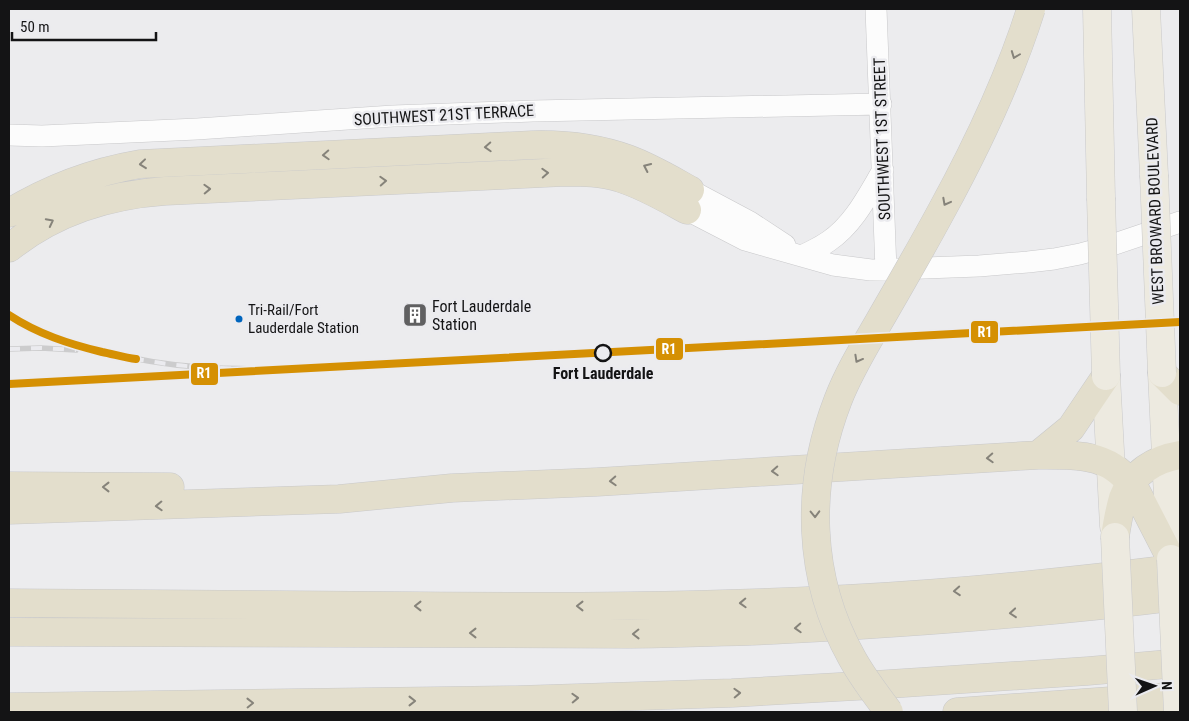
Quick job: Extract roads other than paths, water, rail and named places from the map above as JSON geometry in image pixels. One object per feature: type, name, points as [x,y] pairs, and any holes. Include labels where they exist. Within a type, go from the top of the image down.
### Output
[{"type":"highway","points":[[890,712],[862,676],[851,657],[826,597],[818,556],[816,533],[816,493],[821,456],[831,418],[844,385],[942,209],[985,126],[1031,9]]},
{"type":"highway","points":[[9,213],[59,186],[120,167],[160,163],[532,145],[566,146],[597,150],[626,158],[655,171],[688,200]]},
{"type":"highway","points":[[9,248],[44,224],[84,206],[106,199],[144,192],[584,172],[619,177],[651,191],[688,200]]},
{"type":"highway","points":[[1038,455],[1071,428],[1106,376]]},
{"type":"highway","points":[[9,510],[340,499],[452,488],[632,480],[1038,455],[1080,456],[1096,459],[1123,481],[1142,500],[1175,563],[988,589],[846,599],[737,604],[514,606],[9,603]]},
{"type":"highway","points":[[1123,481],[1157,462],[1171,465]]},
{"type":"highway","points":[[1115,537],[1123,498],[1123,481]]},
{"type":"highway","points":[[9,486],[167,488],[342,485],[452,488]]},
{"type":"highway","points":[[9,632],[630,634],[919,622],[1180,596]]},
{"type":"highway","points":[[9,707],[516,700],[723,693],[865,686],[1180,663]]},
{"type":"highway","points":[[957,712],[1180,696]]},
{"type":"main road","points":[[1097,9],[1106,376],[1123,481]]},
{"type":"main road","name":"WEST BROWARD BOULEVARD","points":[[1146,9],[1154,175],[1171,382],[1171,465],[1178,712]]},
{"type":"main road","points":[[1115,537],[1123,712]]},
{"type":"street","name":"SOUTHWEST 1ST STREET","points":[[876,9],[886,270]]},
{"type":"street","name":"SOUTHWEST 21ST TERRACE","points":[[9,135],[42,136],[197,129],[393,116],[533,111],[880,104]]},
{"type":"street","points":[[802,256],[830,241],[846,227],[859,210],[883,170]]},
{"type":"street","points":[[688,200],[750,222],[802,256],[833,266],[860,269],[886,270],[979,266],[1054,259],[1109,246],[1180,222]]},
{"type":"railway","points":[[9,315],[31,327],[65,341],[137,359],[199,367],[291,369]]},
{"type":"railway","points":[[9,349],[76,350]]},
{"type":"place","name":"Fort Lauderdale Station","points":[[415,315]]},
{"type":"place","name":"Tri-Rail/Fort Lauderdale Station","points":[[239,319]]},
{"type":"place","name":"Fort Lauderdale","points":[[603,353]]}]
